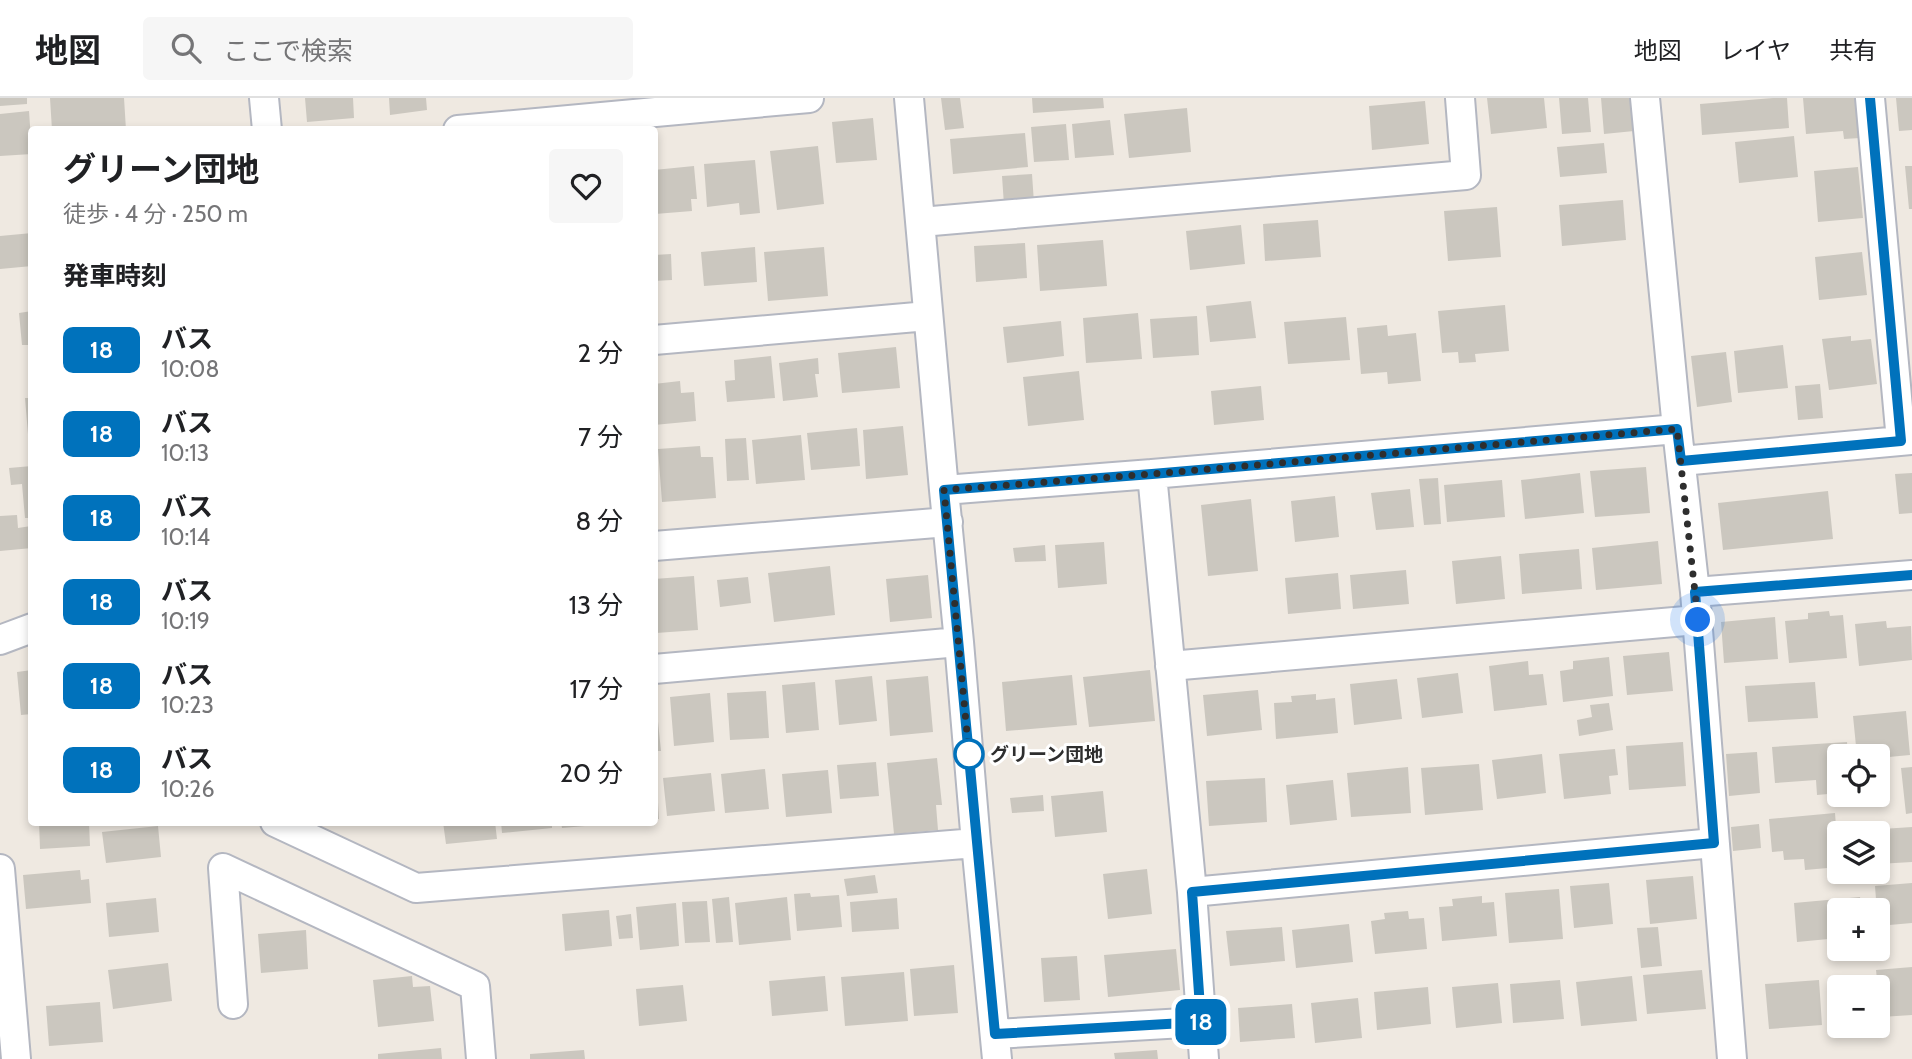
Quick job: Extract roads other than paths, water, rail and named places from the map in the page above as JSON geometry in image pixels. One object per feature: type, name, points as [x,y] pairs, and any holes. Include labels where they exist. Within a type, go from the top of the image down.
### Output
[{"type":"street","points":[[264,98],[267,126]]},
{"type":"street","points":[[502,126],[808,98]]},
{"type":"street","points":[[909,98],[996,1047],[1201,1022]]},
{"type":"street","points":[[921,222],[1466,175],[1460,98]]},
{"type":"street","points":[[1644,98],[1696,606],[1732,1059]]},
{"type":"street","points":[[1681,461],[1907,440],[1870,98]]},
{"type":"street","points":[[658,340],[928,316]]},
{"type":"street","points":[[944,490],[1677,429]]},
{"type":"street","points":[[1152,474],[1192,892],[1204,1059]]},
{"type":"street","points":[[658,546],[948,522]]},
{"type":"street","points":[[1170,666],[1696,606],[1912,575]]},
{"type":"street","points":[[0,640],[28,630]]},
{"type":"street","points":[[658,669],[959,642]]},
{"type":"street","points":[[284,826],[416,888],[976,843]]},
{"type":"street","points":[[1192,892],[1714,843]]},
{"type":"street","points":[[233,1004],[223,868],[475,986],[481,1059]]},
{"type":"street","points":[[0,869],[10,1048]]},
{"type":"place","name":"グリーン団地","points":[[969,754]]}]
